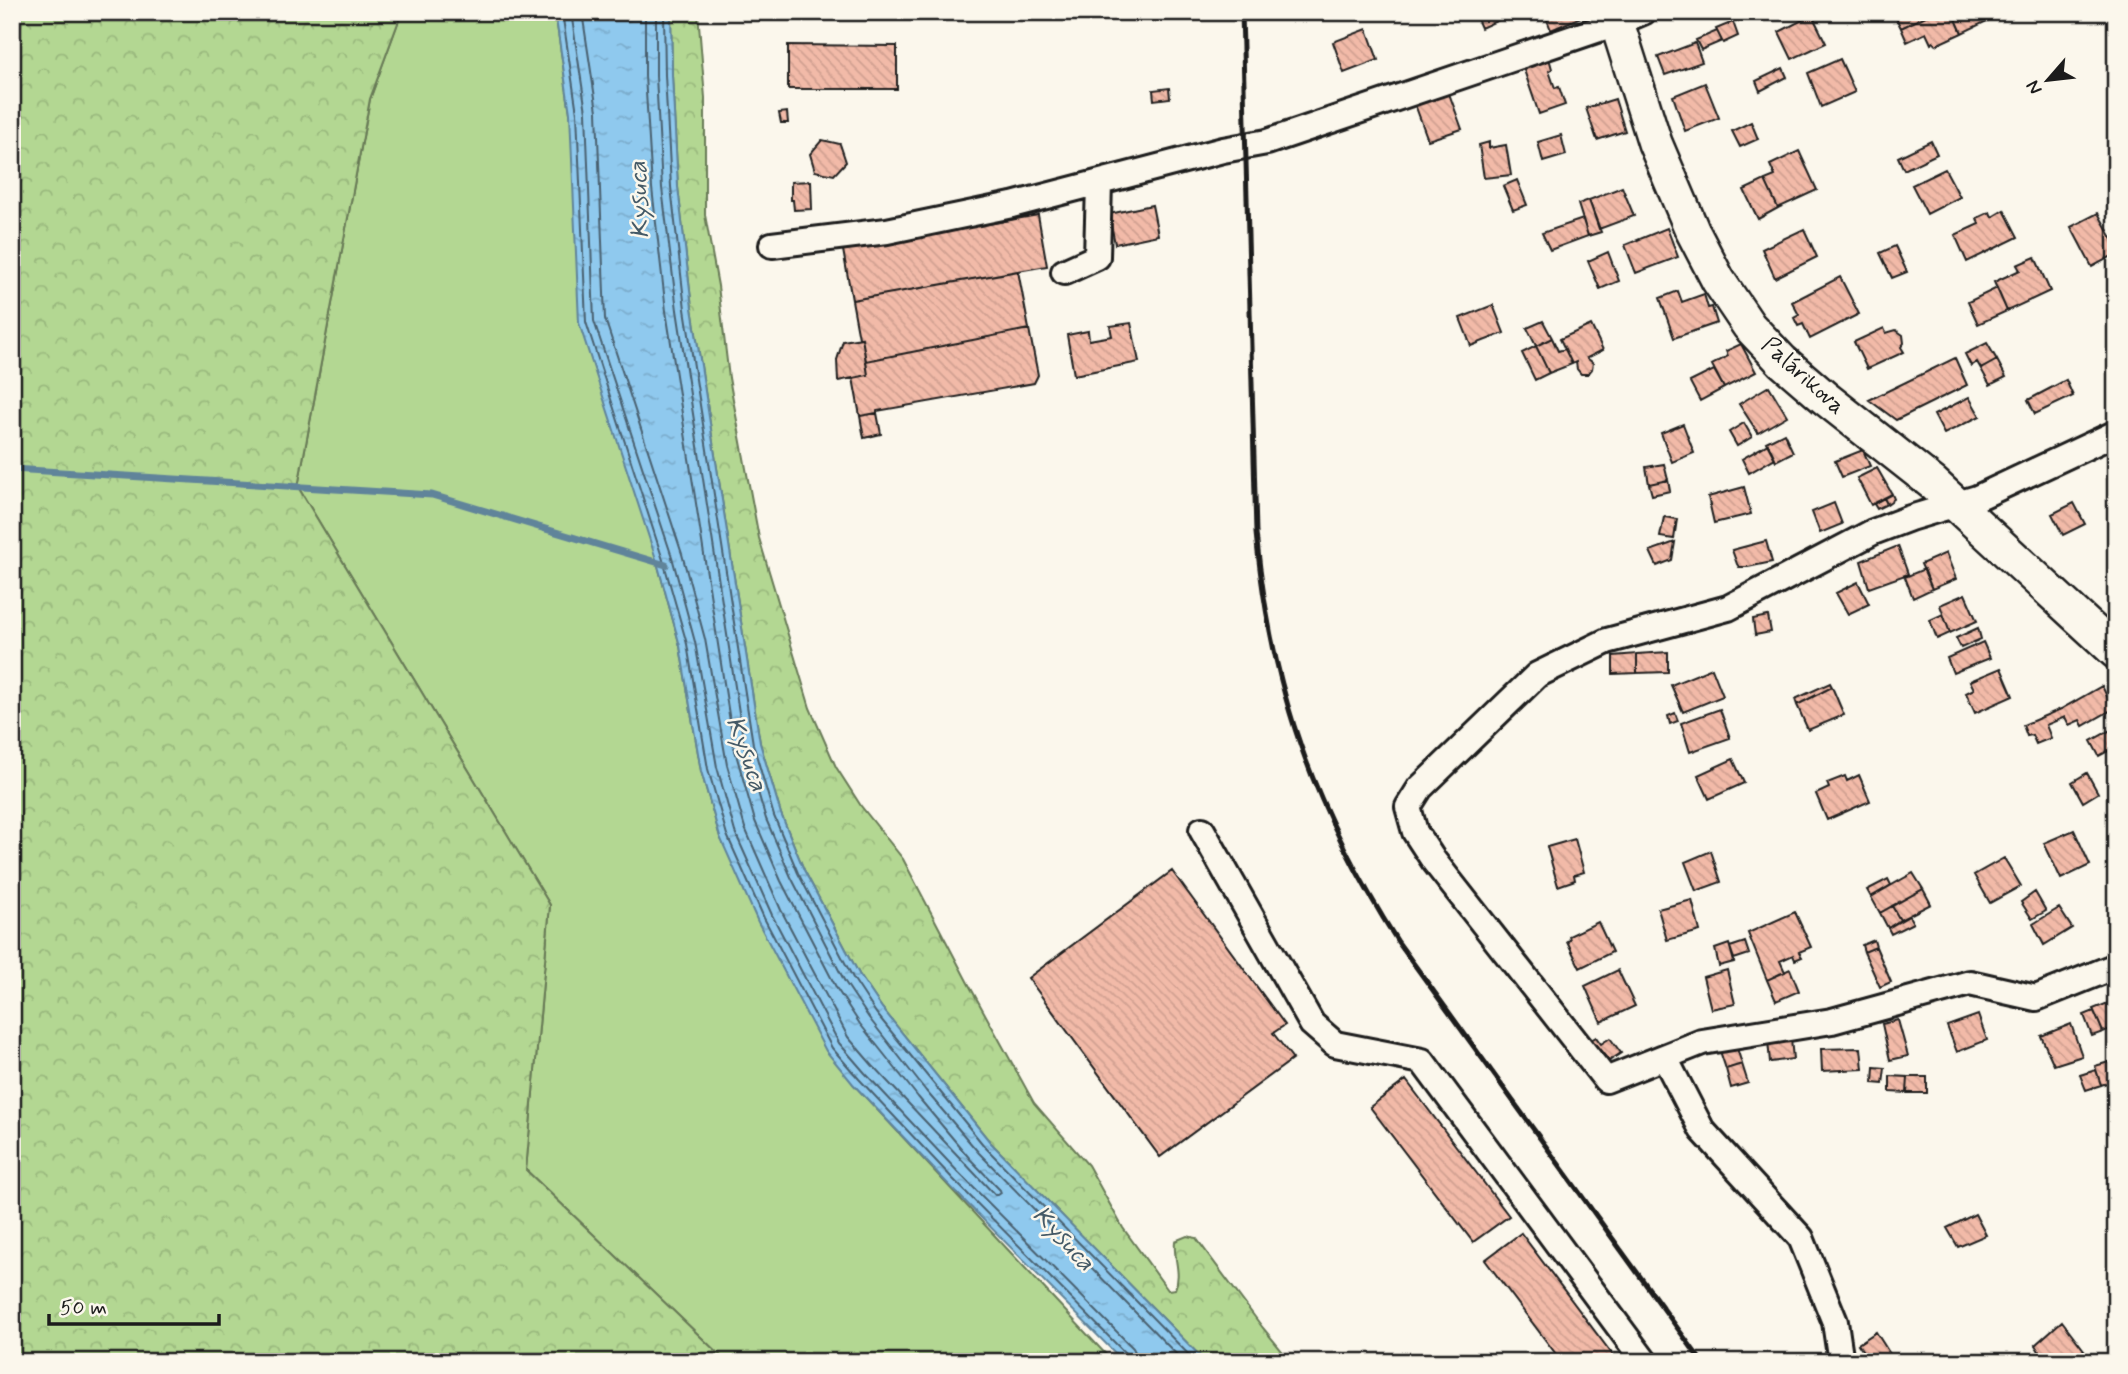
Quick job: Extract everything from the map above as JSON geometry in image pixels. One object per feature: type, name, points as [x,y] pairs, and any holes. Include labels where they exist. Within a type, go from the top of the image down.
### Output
[{"type":"main road","name":"Palárikova","points":[[1625,16],[1655,143],[1692,230],[1718,280],[1749,326],[1791,369],[1934,484],[2116,652]]},
{"type":"street","points":[[772,245],[887,231],[1012,205],[1223,150],[1267,142],[1625,16]]},
{"type":"street","points":[[1064,272],[1097,257],[1099,183]]},
{"type":"street","points":[[2116,433],[1977,498],[1874,532],[1728,608],[1607,641],[1537,676],[1420,788],[1408,807],[1415,832],[1434,861],[1606,1080],[1702,1042],[1832,1021],[1970,983],[2036,998],[2116,966]]},
{"type":"street","points":[[1202,830],[1312,1024],[1335,1044],[1422,1061],[1645,1362]]},
{"type":"street","points":[[1665,1058],[1702,1130],[1801,1238],[1835,1322],[1841,1362]]},
{"type":"green space","points":[[12,12],[402,12],[370,99],[298,487],[550,905],[526,1170],[727,1362],[12,1362]]},
{"type":"green space","points":[[402,12],[555,12],[570,113],[657,562],[680,646],[701,771],[720,837],[853,1084],[1113,1362],[727,1362],[526,1170],[550,905],[298,487],[370,99]]},
{"type":"green space","points":[[671,12],[698,12],[705,98],[705,215],[718,286],[729,378],[759,538],[810,708],[836,767],[861,806],[903,859],[1034,1103],[1088,1165],[1123,1228],[1168,1290],[1175,1289],[1177,1283],[1175,1241],[1187,1236],[1196,1238],[1291,1362],[1206,1362],[990,1142],[882,1008],[859,974],[804,870],[781,814],[760,743],[692,308],[678,187]]},
{"type":"water","name":"Kysuca","points":[[555,12],[671,12],[678,187],[692,308],[760,743],[781,814],[804,870],[859,974],[882,1008],[990,1142],[1206,1362],[1124,1362],[853,1084],[826,1051],[758,922],[720,837],[701,771],[680,646],[657,562],[579,323],[570,113]]},
{"type":"building","points":[[1474,12],[1511,12],[1512,14],[1481,28]]},
{"type":"building","points":[[1544,12],[1579,12],[1581,17],[1551,30]]},
{"type":"building","points":[[1729,12],[1748,12],[1733,19]]},
{"type":"building","points":[[1934,12],[1901,28],[1894,14]]},
{"type":"building","points":[[1934,12],[1953,12],[1962,33],[1936,45],[1934,42],[1931,44],[1926,33],[1907,42],[1901,28]]},
{"type":"building","points":[[1953,12],[1990,12],[1991,15],[1989,20],[1962,33]]},
{"type":"building","points":[[1812,15],[1826,43],[1792,59],[1779,32]]},
{"type":"building","points":[[1733,22],[1738,36],[1723,43],[1716,29]]},
{"type":"building","points":[[1367,29],[1378,60],[1344,73],[1333,42]]},
{"type":"building","points":[[1717,31],[1722,41],[1701,50],[1696,40]]},
{"type":"building","points":[[1695,43],[1702,62],[1665,75],[1658,57]]},
{"type":"building","points":[[788,45],[897,46],[897,89],[788,89]]},
{"type":"building","points":[[1549,58],[1552,69],[1549,71],[1555,88],[1559,87],[1565,105],[1539,114],[1523,67]]},
{"type":"building","points":[[1840,59],[1855,92],[1821,107],[1808,73]]},
{"type":"building","points":[[1783,68],[1787,77],[1760,91],[1756,81]]},
{"type":"building","points":[[1705,83],[1719,118],[1685,131],[1673,96]]},
{"type":"building","points":[[1169,88],[1170,98],[1154,100],[1153,90]]},
{"type":"building","points":[[1447,88],[1462,129],[1428,140],[1413,99]]},
{"type":"building","points":[[1615,99],[1625,131],[1597,140],[1586,108]]},
{"type":"building","points":[[787,112],[788,123],[781,123],[779,113]]},
{"type":"building","points":[[1751,122],[1758,139],[1740,147],[1732,131]]},
{"type":"building","points":[[1561,135],[1566,155],[1543,162],[1538,142]]},
{"type":"building","points":[[822,140],[840,144],[846,162],[834,175],[815,171],[810,154]]},
{"type":"building","points":[[1931,141],[1937,154],[1904,170],[1898,157]]},
{"type":"building","points":[[1489,142],[1489,148],[1506,145],[1511,175],[1484,178],[1479,145]]},
{"type":"building","points":[[1799,151],[1817,190],[1778,208],[1765,180],[1775,176],[1770,165]]},
{"type":"building","points":[[1945,169],[1960,197],[1927,214],[1912,185]]},
{"type":"building","points":[[1517,180],[1527,205],[1513,210],[1503,186]]},
{"type":"building","points":[[1765,180],[1778,208],[1758,219],[1744,190]]},
{"type":"building","points":[[811,181],[812,209],[794,210],[791,182]]},
{"type":"building","points":[[1622,187],[1634,216],[1599,229],[1589,200]]},
{"type":"building","points":[[1589,200],[1601,232],[1588,236],[1578,204]]},
{"type":"building","points":[[1152,205],[1158,235],[1115,244],[1109,214]]},
{"type":"building","points":[[2004,210],[2018,237],[1967,262],[1955,235],[1979,224],[1977,218],[1990,212],[1992,217]]},
{"type":"building","points":[[2098,213],[2116,245],[2116,254],[2092,267],[2071,227]]},
{"type":"building","points":[[1038,215],[1047,266],[852,300],[843,250]]},
{"type":"building","points":[[1583,219],[1588,236],[1550,250],[1542,233]]},
{"type":"building","points":[[1667,228],[1678,257],[1636,273],[1625,245]]},
{"type":"building","points":[[1804,229],[1817,257],[1775,278],[1762,249]]},
{"type":"building","points":[[1895,246],[1907,272],[1892,278],[1880,253]]},
{"type":"building","points":[[1608,252],[1619,281],[1600,289],[1588,261]]},
{"type":"building","points":[[2035,257],[2050,291],[2007,311],[1994,282],[2020,270],[2017,265]]},
{"type":"building","points":[[1018,271],[1029,329],[866,361],[852,300]]},
{"type":"building","points":[[1840,277],[1859,314],[1810,339],[1803,324],[1798,326],[1794,318],[1799,315],[1792,302]]},
{"type":"building","points":[[1997,288],[2007,311],[1978,324],[1968,302]]},
{"type":"building","points":[[1678,291],[1682,302],[1704,294],[1717,323],[1674,338],[1660,298]]},
{"type":"building","points":[[1493,305],[1504,333],[1471,346],[1460,318]]},
{"type":"building","points":[[1543,321],[1552,338],[1536,346],[1527,328]]},
{"type":"building","points":[[1131,323],[1139,362],[1074,375],[1067,335],[1088,331],[1089,340],[1112,336],[1110,326]]},
{"type":"building","points":[[1591,325],[1603,350],[1587,358],[1593,363],[1592,369],[1588,374],[1581,374],[1576,362],[1572,364],[1560,339]]},
{"type":"building","points":[[1884,328],[1886,333],[1896,330],[1903,335],[1904,343],[1901,347],[1904,352],[1867,369],[1854,342]]},
{"type":"building","points":[[1029,329],[1038,375],[1034,383],[860,416],[853,378],[868,375],[866,361]]},
{"type":"building","points":[[862,338],[868,375],[838,381],[837,360],[843,341]]},
{"type":"building","points":[[1552,338],[1558,351],[1565,349],[1572,364],[1549,373],[1536,346]]},
{"type":"building","points":[[1987,343],[1997,360],[1981,369],[1977,362],[1971,366],[1965,354]]},
{"type":"building","points":[[1741,344],[1756,372],[1724,388],[1712,365],[1728,356],[1726,351]]},
{"type":"building","points":[[1536,346],[1549,373],[1535,380],[1522,353]]},
{"type":"building","points":[[1955,358],[1967,385],[1896,420],[1869,400]]},
{"type":"building","points":[[1997,360],[2006,377],[1990,385],[1981,369]]},
{"type":"building","points":[[1714,370],[1724,388],[1700,401],[1690,382]]},
{"type":"building","points":[[2066,380],[2073,396],[2035,414],[2028,400]]},
{"type":"building","points":[[1769,386],[1787,416],[1758,433],[1739,404]]},
{"type":"building","points":[[1969,397],[1980,416],[1944,434],[1934,415]]},
{"type":"building","points":[[877,413],[881,434],[864,438],[860,416]]},
{"type":"building","points":[[1744,423],[1752,437],[1737,446],[1729,432]]},
{"type":"building","points":[[1683,424],[1694,453],[1672,462],[1661,433]]},
{"type":"building","points":[[1784,433],[1793,452],[1776,461],[1766,442]]},
{"type":"building","points":[[1768,444],[1775,458],[1749,473],[1742,459]]},
{"type":"building","points":[[1863,450],[1870,466],[1842,477],[1835,461]]},
{"type":"building","points":[[1664,464],[1668,480],[1649,484],[1646,467]]},
{"type":"building","points":[[1877,468],[1892,494],[1871,505],[1857,478]]},
{"type":"building","points":[[1668,480],[1670,491],[1652,495],[1649,484]]},
{"type":"building","points":[[1744,487],[1751,514],[1714,523],[1708,497]]},
{"type":"building","points":[[1892,494],[1894,499],[1887,504],[1884,498]]},
{"type":"building","points":[[1884,498],[1887,504],[1877,509],[1874,504]]},
{"type":"building","points":[[1834,503],[1842,524],[1820,533],[1812,512]]},
{"type":"building","points":[[2074,503],[2085,524],[2063,535],[2052,514]]},
{"type":"building","points":[[1664,517],[1677,519],[1674,539],[1660,537]]},
{"type":"building","points":[[1766,541],[1772,562],[1739,567],[1732,550]]},
{"type":"building","points":[[1675,542],[1672,560],[1657,566],[1650,551]]},
{"type":"building","points":[[1898,546],[1908,574],[1869,588],[1861,561]]},
{"type":"building","points":[[1946,553],[1956,579],[1932,589],[1921,564]]},
{"type":"building","points":[[1924,569],[1932,589],[1913,598],[1905,577]]},
{"type":"building","points":[[1858,582],[1869,604],[1848,614],[1836,593]]},
{"type":"building","points":[[1965,594],[1977,621],[1950,633],[1940,605]]},
{"type":"building","points":[[1943,614],[1950,633],[1937,639],[1930,620]]},
{"type":"building","points":[[1768,616],[1771,632],[1755,635],[1753,619]]},
{"type":"building","points":[[1978,628],[1981,639],[1961,648],[1956,638]]},
{"type":"building","points":[[1983,642],[1990,658],[1953,673],[1947,658]]},
{"type":"building","points":[[1668,652],[1668,672],[1637,673],[1637,654]]},
{"type":"building","points":[[1637,654],[1637,673],[1613,674],[1613,656]]},
{"type":"building","points":[[1712,668],[1723,696],[1683,712],[1671,685]]},
{"type":"building","points":[[2001,668],[2013,696],[1975,713],[1966,693],[1974,689],[1970,681]]},
{"type":"building","points":[[1830,683],[1832,687],[1797,705],[1795,699]]},
{"type":"building","points":[[2102,686],[2113,709],[2083,726],[2080,720],[2069,725],[2065,717],[2046,725],[2051,738],[2036,744],[2032,735],[2027,736],[2023,725],[2061,709]]},
{"type":"building","points":[[1832,687],[1844,715],[1808,730],[1797,705]]},
{"type":"building","points":[[1720,709],[1730,738],[1690,752],[1681,723]]},
{"type":"building","points":[[1675,713],[1678,721],[1670,724],[1668,716]]},
{"type":"building","points":[[2116,727],[2116,747],[2099,756],[2091,741]]},
{"type":"building","points":[[1733,759],[1744,783],[1709,799],[1698,775]]},
{"type":"building","points":[[2087,773],[2098,793],[2083,802],[2072,782]]},
{"type":"building","points":[[1859,775],[1870,801],[1827,820],[1816,794],[1829,788],[1827,783],[1845,776],[1847,781]]},
{"type":"building","points":[[2074,830],[2090,865],[2061,879],[2044,843]]},
{"type":"building","points":[[1575,839],[1584,872],[1574,875],[1575,880],[1558,886],[1547,847]]},
{"type":"building","points":[[1711,851],[1721,882],[1696,891],[1685,862]]},
{"type":"building","points":[[2004,858],[2021,886],[1990,903],[1974,875]]},
{"type":"building","points":[[1172,871],[1285,1025],[1273,1033],[1293,1059],[1160,1157],[1028,978]]},
{"type":"building","points":[[1913,873],[1923,889],[1880,913],[1871,897]]},
{"type":"building","points":[[1888,879],[1891,885],[1871,897],[1867,890]]},
{"type":"building","points":[[1923,889],[1931,904],[1900,920],[1892,906]]},
{"type":"building","points":[[2035,892],[2046,911],[2032,919],[2021,902]]},
{"type":"building","points":[[1692,900],[1700,931],[1667,940],[1658,909]]},
{"type":"building","points":[[1892,906],[1900,920],[1888,928],[1880,913]]},
{"type":"building","points":[[2059,908],[2072,928],[2044,945],[2033,924]]},
{"type":"building","points":[[1795,912],[1811,947],[1799,952],[1802,957],[1795,960],[1793,955],[1780,961],[1785,972],[1767,980],[1748,933]]},
{"type":"building","points":[[1909,916],[1913,923],[1891,934],[1888,928]]},
{"type":"building","points":[[1598,922],[1612,952],[1580,968],[1567,941],[1570,940],[1569,936]]},
{"type":"building","points":[[1874,940],[1876,947],[1864,952],[1862,945]]},
{"type":"building","points":[[1745,942],[1749,954],[1734,959],[1730,947]]},
{"type":"building","points":[[1729,944],[1734,962],[1719,966],[1715,949]]},
{"type":"building","points":[[1876,947],[1891,982],[1880,987],[1864,952]]},
{"type":"building","points":[[1790,969],[1799,991],[1776,1001],[1767,980]]},
{"type":"building","points":[[1618,970],[1635,1006],[1601,1022],[1585,986]]},
{"type":"building","points":[[1727,970],[1735,1004],[1711,1009],[1703,977]]},
{"type":"building","points":[[2116,1001],[2116,1025],[2108,1003]]},
{"type":"building","points":[[2108,1003],[2116,1027],[2103,1032],[2093,1009]]},
{"type":"building","points":[[2094,1011],[2103,1032],[2092,1036],[2084,1015]]},
{"type":"building","points":[[1978,1015],[1987,1040],[1957,1052],[1947,1026]]},
{"type":"building","points":[[1898,1020],[1908,1056],[1890,1060],[1882,1024]]},
{"type":"building","points":[[2071,1024],[2082,1056],[2054,1065],[2041,1036]]},
{"type":"building","points":[[1596,1037],[1601,1044],[1610,1038],[1621,1053],[1609,1061],[1591,1040]]},
{"type":"building","points":[[1791,1039],[1793,1059],[1770,1062],[1768,1041]]},
{"type":"building","points":[[1736,1045],[1742,1064],[1726,1069],[1720,1051]]},
{"type":"building","points":[[1861,1048],[1863,1069],[1822,1071],[1821,1049]]},
{"type":"building","points":[[2116,1060],[2116,1083],[2101,1085],[2095,1066]]},
{"type":"building","points":[[1742,1064],[1748,1083],[1731,1088],[1726,1069]]},
{"type":"building","points":[[1874,1067],[1885,1068],[1883,1084],[1873,1083]]},
{"type":"building","points":[[2096,1070],[2101,1085],[2086,1090],[2080,1075]]},
{"type":"building","points":[[1890,1076],[1908,1077],[1907,1093],[1890,1092]]},
{"type":"building","points":[[1908,1077],[1927,1077],[1927,1093],[1907,1093]]},
{"type":"building","points":[[1406,1080],[1509,1216],[1473,1242],[1370,1107]]},
{"type":"building","points":[[1975,1214],[1986,1235],[1958,1247],[1947,1228]]},
{"type":"building","points":[[1521,1233],[1618,1362],[1562,1362],[1485,1260]]},
{"type":"building","points":[[2062,1321],[2084,1350],[2067,1362],[2046,1362],[2035,1345]]},
{"type":"building","points":[[1876,1332],[1895,1362],[1870,1362],[1858,1344]]},
{"type":"waterway","points":[[12,469],[432,495],[666,565]]},
{"type":"railway","points":[[1242,12],[1256,533],[1273,645],[1285,697],[1301,747],[1342,844],[1398,942],[1702,1362]]}]
